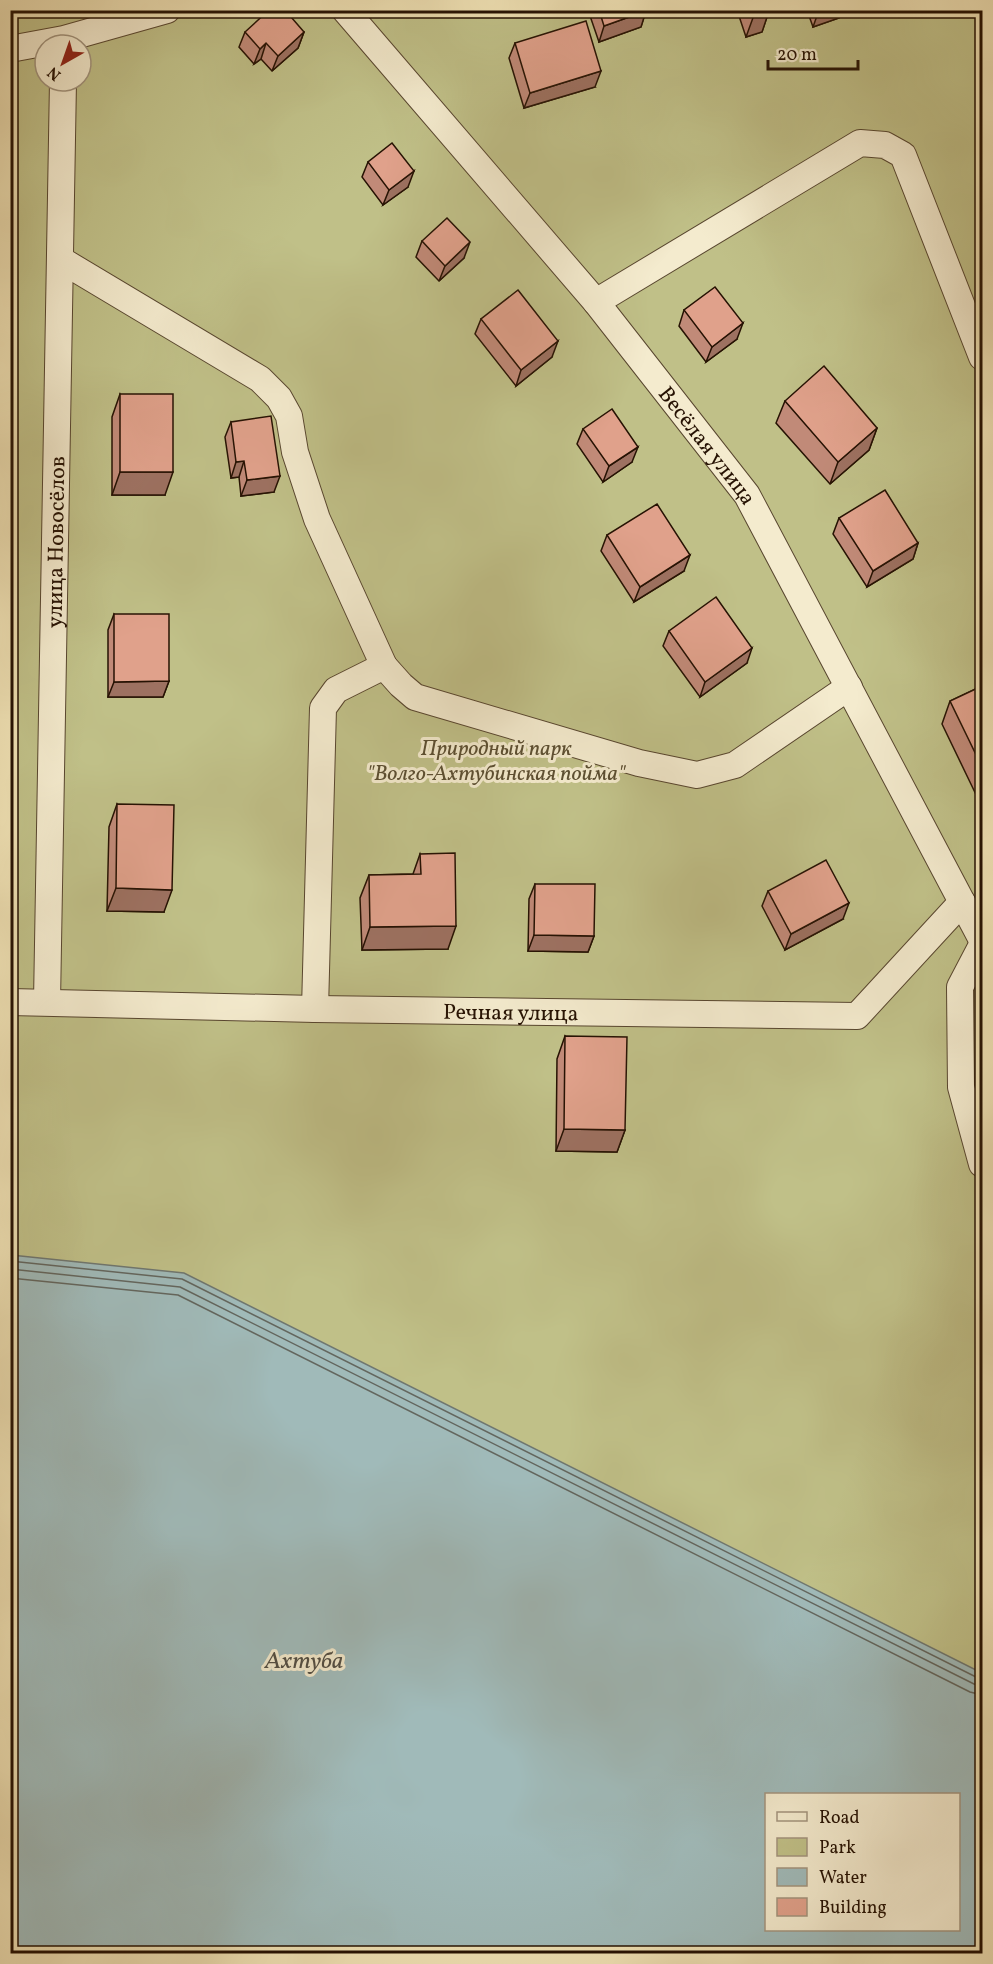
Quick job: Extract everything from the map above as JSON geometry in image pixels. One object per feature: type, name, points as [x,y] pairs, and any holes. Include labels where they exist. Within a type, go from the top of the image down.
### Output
[{"type":"street","points":[[93,33],[167,10]]},
{"type":"street","name":"Весёлая улица","points":[[345,10],[596,302],[747,495],[982,940]]},
{"type":"street","points":[[10,49],[33,46]]},
{"type":"street","name":"улица Новосёлов","points":[[47,1002],[63,93]]},
{"type":"street","points":[[596,302],[860,143],[885,145],[903,155],[982,357]]},
{"type":"street","points":[[61,260],[260,379],[279,398],[289,416],[295,452],[317,519],[384,666],[415,697],[639,763],[697,775],[735,765],[849,687]]},
{"type":"street","points":[[315,1009],[323,708],[336,690],[384,666]]},
{"type":"street","name":"Речная улица","points":[[10,1002],[315,1009],[857,1016],[962,902]]},
{"type":"street","points":[[982,945],[960,987],[961,1087],[982,1164]]},
{"type":"green space","name":"Природный парк \"Волго-Ахтубинская пойма\"","points":[[11,11],[982,11],[982,1869],[960,1800],[960,1793],[11,1438]]},
{"type":"water","name":"Ахтуба","points":[[11,1255],[184,1273],[982,1673],[982,1953],[11,1953]]},
{"type":"building","points":[[269,10],[285,10],[304,32],[278,56],[266,43],[260,49],[245,32]]},
{"type":"building","points":[[599,10],[646,10],[646,11],[604,26]]},
{"type":"building","points":[[753,10],[768,10],[754,15]]},
{"type":"building","points":[[586,21],[601,71],[530,93],[515,43]]},
{"type":"building","points":[[392,143],[414,171],[389,190],[368,162]]},
{"type":"building","points":[[447,218],[470,242],[445,266],[422,241]]},
{"type":"building","points":[[715,287],[743,323],[712,347],[684,310]]},
{"type":"building","points":[[518,290],[558,341],[521,370],[481,319]]},
{"type":"building","points":[[824,366],[877,428],[838,462],[785,401]]},
{"type":"building","points":[[120,394],[173,394],[173,472],[120,472]]},
{"type":"building","points":[[612,409],[638,447],[609,466],[583,429]]},
{"type":"building","points":[[271,416],[280,476],[247,480],[244,461],[236,462],[231,422]]},
{"type":"building","points":[[885,490],[918,543],[873,571],[839,518]]},
{"type":"building","points":[[657,504],[690,555],[640,587],[607,535]]},
{"type":"building","points":[[716,597],[752,648],[705,682],[669,631]]},
{"type":"building","points":[[114,614],[169,614],[169,681],[114,682]]},
{"type":"building","points":[[982,686],[982,767],[950,701]]},
{"type":"building","points":[[117,804],[174,805],[172,890],[116,888]]},
{"type":"building","points":[[455,853],[456,926],[370,927],[369,875],[421,874],[420,854]]},
{"type":"building","points":[[826,860],[849,903],[791,934],[768,891]]},
{"type":"building","points":[[535,884],[595,884],[594,936],[534,935]]},
{"type":"building","points":[[565,1036],[627,1037],[625,1130],[564,1129]]}]
